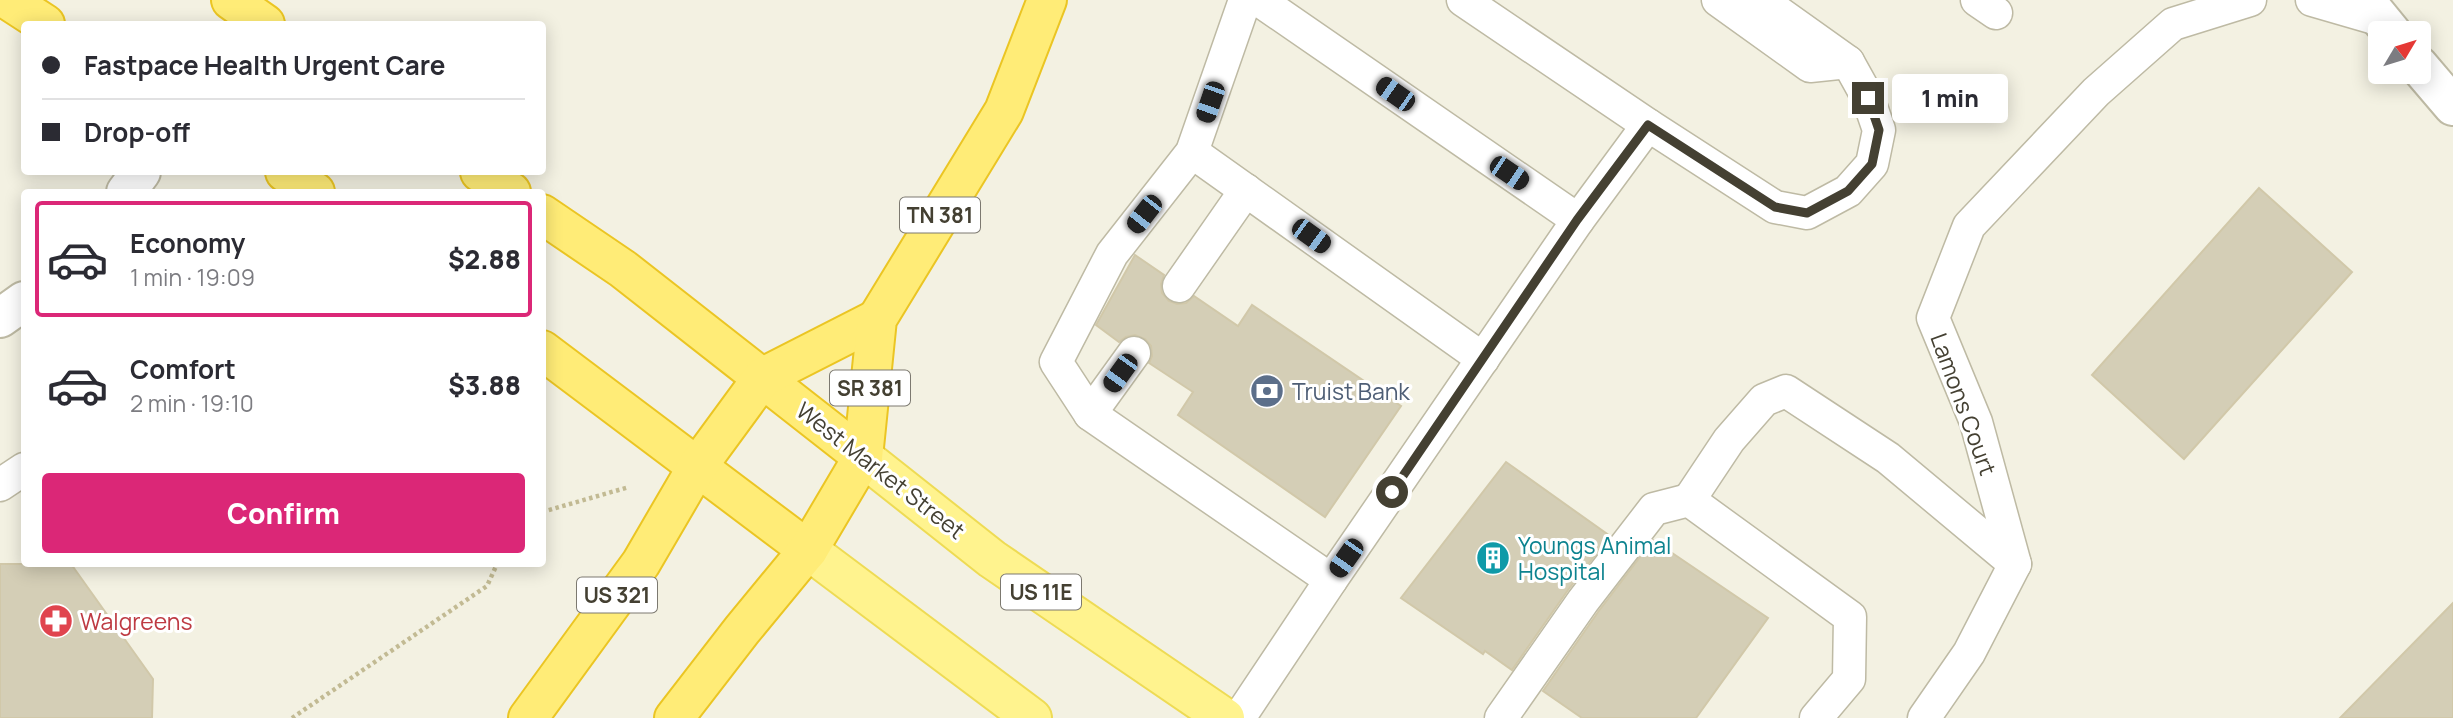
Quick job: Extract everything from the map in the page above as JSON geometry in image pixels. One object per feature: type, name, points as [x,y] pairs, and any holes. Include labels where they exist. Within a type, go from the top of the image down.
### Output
[{"type":"highway","points":[[8,0],[40,21]]},
{"type":"highway","name":"TN 381","points":[[877,319],[1004,111],[1047,0]]},
{"type":"highway","points":[[290,175],[310,189]]},
{"type":"highway","points":[[485,175],[506,189]]},
{"type":"highway","name":"West Market Street","points":[[546,217],[623,269],[863,457]]},
{"type":"highway","points":[[698,467],[763,377],[877,319]]},
{"type":"highway","name":"SR 381","points":[[863,457],[877,319]]},
{"type":"highway","points":[[546,353],[808,550]]},
{"type":"highway","points":[[674,718],[808,550],[863,457]]},
{"type":"highway","name":"US 321","points":[[528,718],[641,563],[698,467]]},
{"type":"main road","name":"West Market Street","points":[[863,457],[992,559],[1225,718]]},
{"type":"main road","points":[[808,550],[1032,718]]},
{"type":"street","points":[[2431,80],[2453,106]]},
{"type":"street","points":[[127,189],[139,175]]},
{"type":"street","points":[[0,318],[21,302]]},
{"type":"lane","points":[[1245,0],[1192,152],[1112,254],[1056,362],[1090,414],[1331,580]]},
{"type":"lane","points":[[1259,0],[1577,220]]},
{"type":"lane","points":[[1464,0],[1648,125],[1775,207],[1807,213],[1848,191],[1872,164],[1879,130],[1868,98],[1848,62],[1761,0]]},
{"type":"lane","points":[[1717,0],[1810,66],[1848,62]]},
{"type":"lane","name":"Lamons Court","points":[[2015,564],[1976,422],[1933,318],[1969,226],[2096,92],[2173,24],[2249,0]]},
{"type":"lane","points":[[2312,0],[2380,18]]},
{"type":"lane","points":[[1239,718],[1577,220],[1648,125]]},
{"type":"lane","points":[[1192,152],[1483,359]]},
{"type":"lane","points":[[1180,286],[1246,190]]},
{"type":"lane","points":[[1090,414],[1135,353]]},
{"type":"lane","points":[[1501,718],[1583,601],[1654,509],[1689,500],[1729,440],[1764,400],[1786,391],[1888,458],[2015,564],[1969,653],[1924,718]]},
{"type":"lane","points":[[0,485],[21,471]]},
{"type":"lane","points":[[1689,500],[1850,617],[1849,678],[1816,718]]},
{"type":"path","points":[[546,511],[698,467]]},
{"type":"path","points":[[292,718],[486,586],[495,567]]},
{"type":"building","points":[[2259,188],[2352,272],[2184,459],[2092,375]]},
{"type":"building","points":[[1135,255],[1164,275],[1162,293],[1169,301],[1186,303],[1194,296],[1238,326],[1252,305],[1401,406],[1325,517],[1178,415],[1193,392],[1149,363],[1152,356],[1151,346],[1145,339],[1135,335],[1119,342],[1096,325]]},
{"type":"building","name":"Youngs Animal Hospital","points":[[1506,462],[1610,536],[1512,670],[1485,651],[1483,654],[1401,598]]},
{"type":"building","points":[[1653,540],[1768,618],[1696,718],[1582,718],[1543,691]]},
{"type":"building","name":"Walgreens","points":[[0,564],[21,564],[21,567],[73,567],[153,679],[152,718],[0,718]]},
{"type":"building","points":[[2453,603],[2453,718],[2340,718]]},
{"type":"place","name":"Truist Bank","points":[[1267,391]]},
{"type":"place","name":"Youngs Animal Hospital","points":[[1493,558]]},
{"type":"place","name":"Walgreens","points":[[56,621]]},
{"type":"route","points":[[1392,492],[1577,220],[1648,125],[1775,207],[1807,213],[1848,191],[1872,164],[1879,130],[1868,98]]}]
